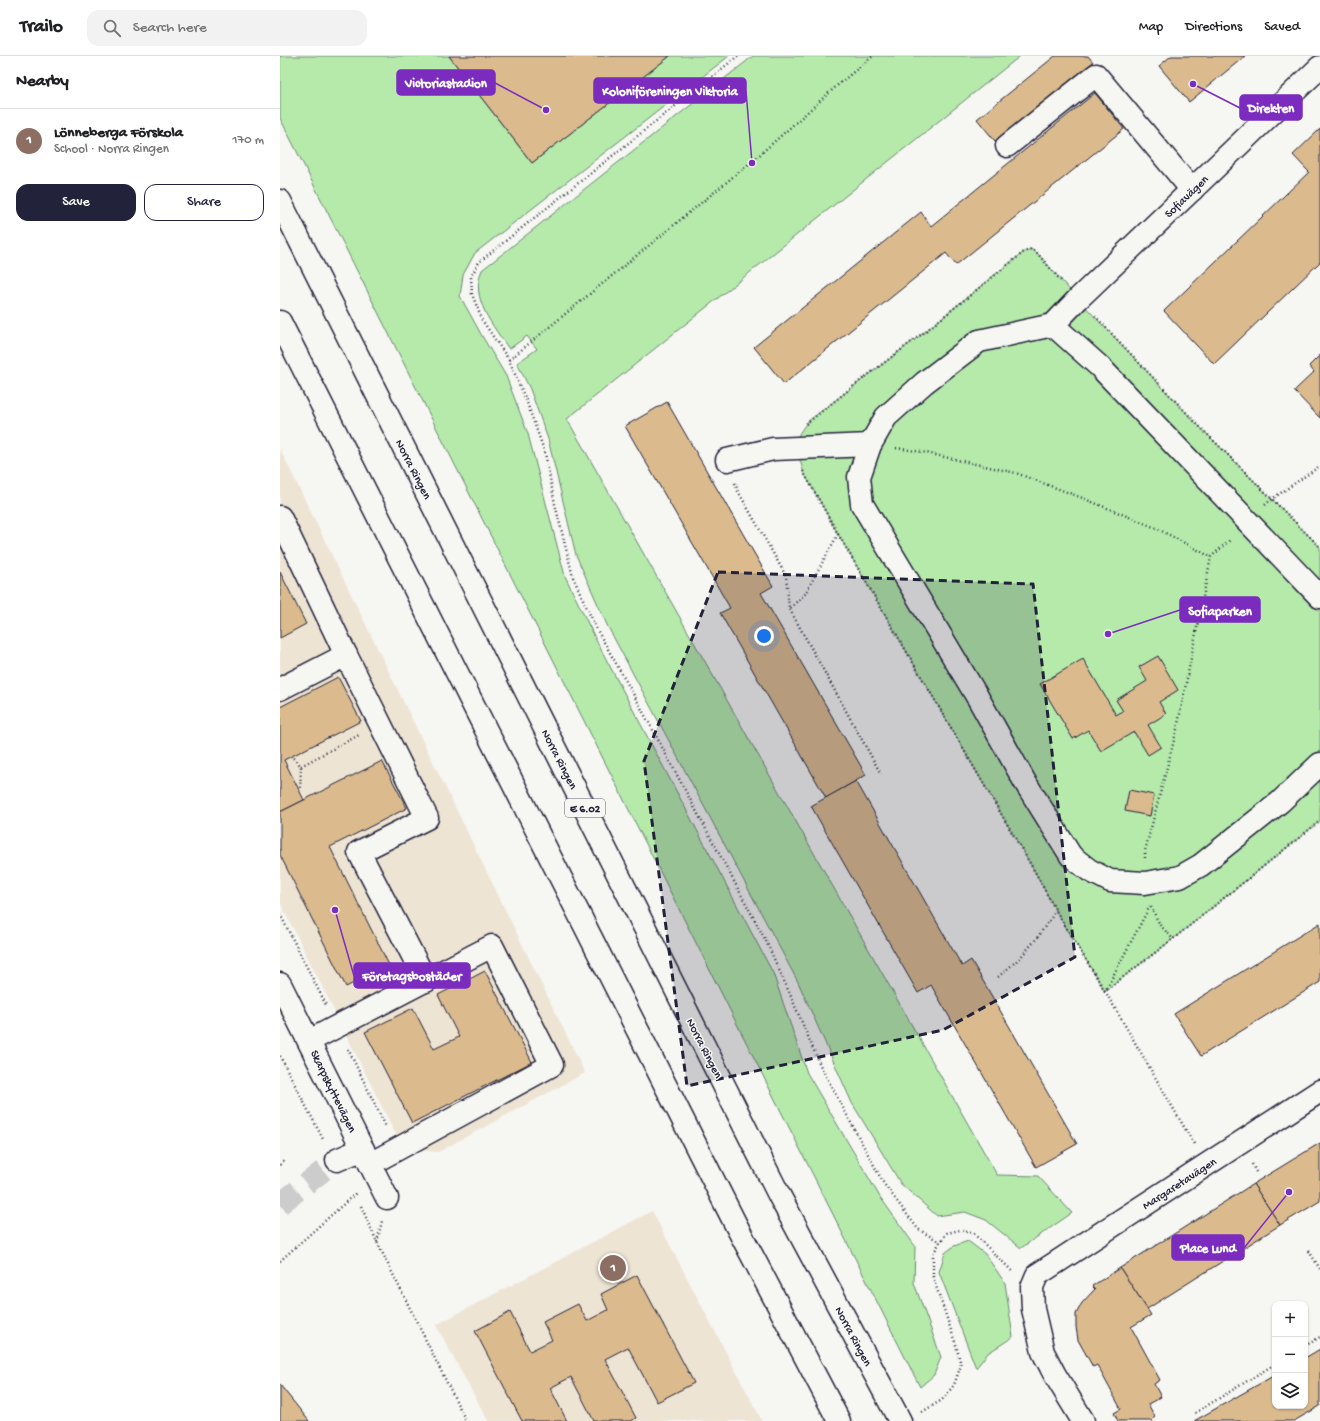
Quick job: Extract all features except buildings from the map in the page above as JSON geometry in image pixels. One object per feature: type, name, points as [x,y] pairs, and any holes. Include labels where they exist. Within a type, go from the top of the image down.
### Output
[{"type":"main road","name":"Sofiavägen","points":[[1053,325],[1078,299],[1320,68]]},
{"type":"main road","points":[[1006,146],[1096,75],[1192,190]]},
{"type":"main road","name":"Norra Ringen","points":[[280,200],[779,1195],[908,1418]]},
{"type":"main road","points":[[280,322],[740,1232],[838,1421]]},
{"type":"main road","points":[[1320,597],[1100,367],[1053,325],[978,341],[924,383],[886,417],[870,445],[859,477],[862,504],[978,698],[1029,789],[1071,856],[1089,870],[1110,881],[1145,883],[1180,877],[1201,865],[1280,802],[1320,764]]},
{"type":"main road","points":[[727,460],[773,449],[870,445]]},
{"type":"main road","points":[[280,517],[346,655],[427,818],[359,852],[426,980]]},
{"type":"main road","points":[[280,689],[346,655]]},
{"type":"main road","points":[[309,1041],[492,946],[552,1065],[366,1157],[337,1160]]},
{"type":"main road","name":"Skarpskyttevägen","points":[[280,984],[388,1198]]},
{"type":"main road","name":"Margaretavägen","points":[[1037,1275],[1320,1091]]},
{"type":"main road","points":[[1037,1275],[1032,1287],[1033,1309],[1043,1352],[1083,1421]]},
{"type":"path","points":[[738,56],[479,262],[471,277],[472,294],[482,320],[509,360],[526,400],[545,453],[555,504],[573,577],[596,628],[640,706],[766,941],[821,1067],[884,1184],[918,1229],[940,1242]]},
{"type":"path","points":[[509,360],[756,158],[840,83],[873,56]]},
{"type":"path","points":[[1320,547],[1078,299],[1037,253],[1031,249],[1024,252],[922,334],[807,422],[799,434],[796,448],[804,473],[838,534],[1056,910],[1105,991],[1173,939],[1320,821]]},
{"type":"path","points":[[870,445],[922,452],[1016,473],[1080,496],[1156,528],[1211,557]]},
{"type":"path","points":[[727,460],[738,491],[786,576],[789,608],[818,657],[880,774]]},
{"type":"path","points":[[1260,510],[1272,499],[1320,466]]},
{"type":"path","points":[[789,608],[805,594],[838,534]]},
{"type":"path","points":[[301,766],[381,724]]},
{"type":"path","points":[[293,758],[301,766],[300,792]]},
{"type":"path","points":[[1150,907],[1160,925],[1173,939]]},
{"type":"path","points":[[998,977],[1020,958],[1037,938],[1056,910]]},
{"type":"path","points":[[280,1164],[285,1160]]},
{"type":"path","points":[[1250,1162],[1256,1172]]},
{"type":"path","points":[[280,1261],[356,1193]]},
{"type":"path","points":[[908,1418],[942,1400],[954,1385],[961,1365],[956,1345],[933,1277],[933,1254],[947,1233],[960,1230],[974,1234],[1015,1274],[1037,1275]]},
{"type":"path","points":[[377,1242],[466,1421]]},
{"type":"path","points":[[1309,1251],[1320,1269]]},
{"type":"path","points":[[1308,1344],[1320,1337]]},
{"type":"path","points":[[1194,1413],[1272,1366]]},
{"type":"highlighted area","points":[[718,572],[1033,584],[1075,957],[943,1030],[687,1086],[644,761]]},
{"type":"shaded area","points":[[280,449],[585,1073],[438,1152],[403,1149],[280,902]]},
{"type":"shaded area","points":[[652,1211],[762,1421],[488,1421],[436,1325]]},
{"type":"green space","points":[[280,56],[449,56],[532,163],[670,56],[729,56],[475,253],[463,275],[460,296],[506,376],[528,434],[565,576],[597,642],[773,973],[807,1073],[880,1197],[915,1246],[914,1283],[941,1357],[934,1375],[920,1387],[280,118]]},
{"type":"green space","points":[[753,56],[1020,56],[567,419],[997,1175],[1038,1176],[1072,1213],[1021,1248],[986,1220],[965,1212],[937,1216],[901,1184],[852,1103],[798,982],[607,625],[576,555],[548,439],[530,389],[517,363],[537,349],[527,336],[509,349],[490,322],[481,302],[479,281],[482,270]]},
{"type":"green space","points":[[1031,249],[1037,253],[1078,299],[1198,425],[1320,547],[1320,821],[1173,939],[1105,991],[1056,911],[1035,872],[838,534],[804,473],[796,448],[799,434],[807,422],[922,334],[1003,268],[1024,252]]},
{"type":"green space","points":[[968,1241],[985,1254],[1005,1283],[1013,1337],[988,1353],[976,1368],[939,1272],[945,1253],[954,1246]]},
{"type":"tunnel","points":[[280,1204],[337,1160]]},
{"type":"place","name":"Direkten","points":[[1193,84]]},
{"type":"place","name":"Victoriastadion","points":[[546,110]]},
{"type":"place","name":"Koloniföreningen Viktoria","points":[[752,163]]},
{"type":"place","name":"Sofiaparken","points":[[1108,634]]},
{"type":"place","name":"Företagsbostäder","points":[[335,910]]},
{"type":"place","name":"Place Lund","points":[[1289,1192]]},
{"type":"place","name":"Lönneberga Förskola","points":[[613,1268]]}]
